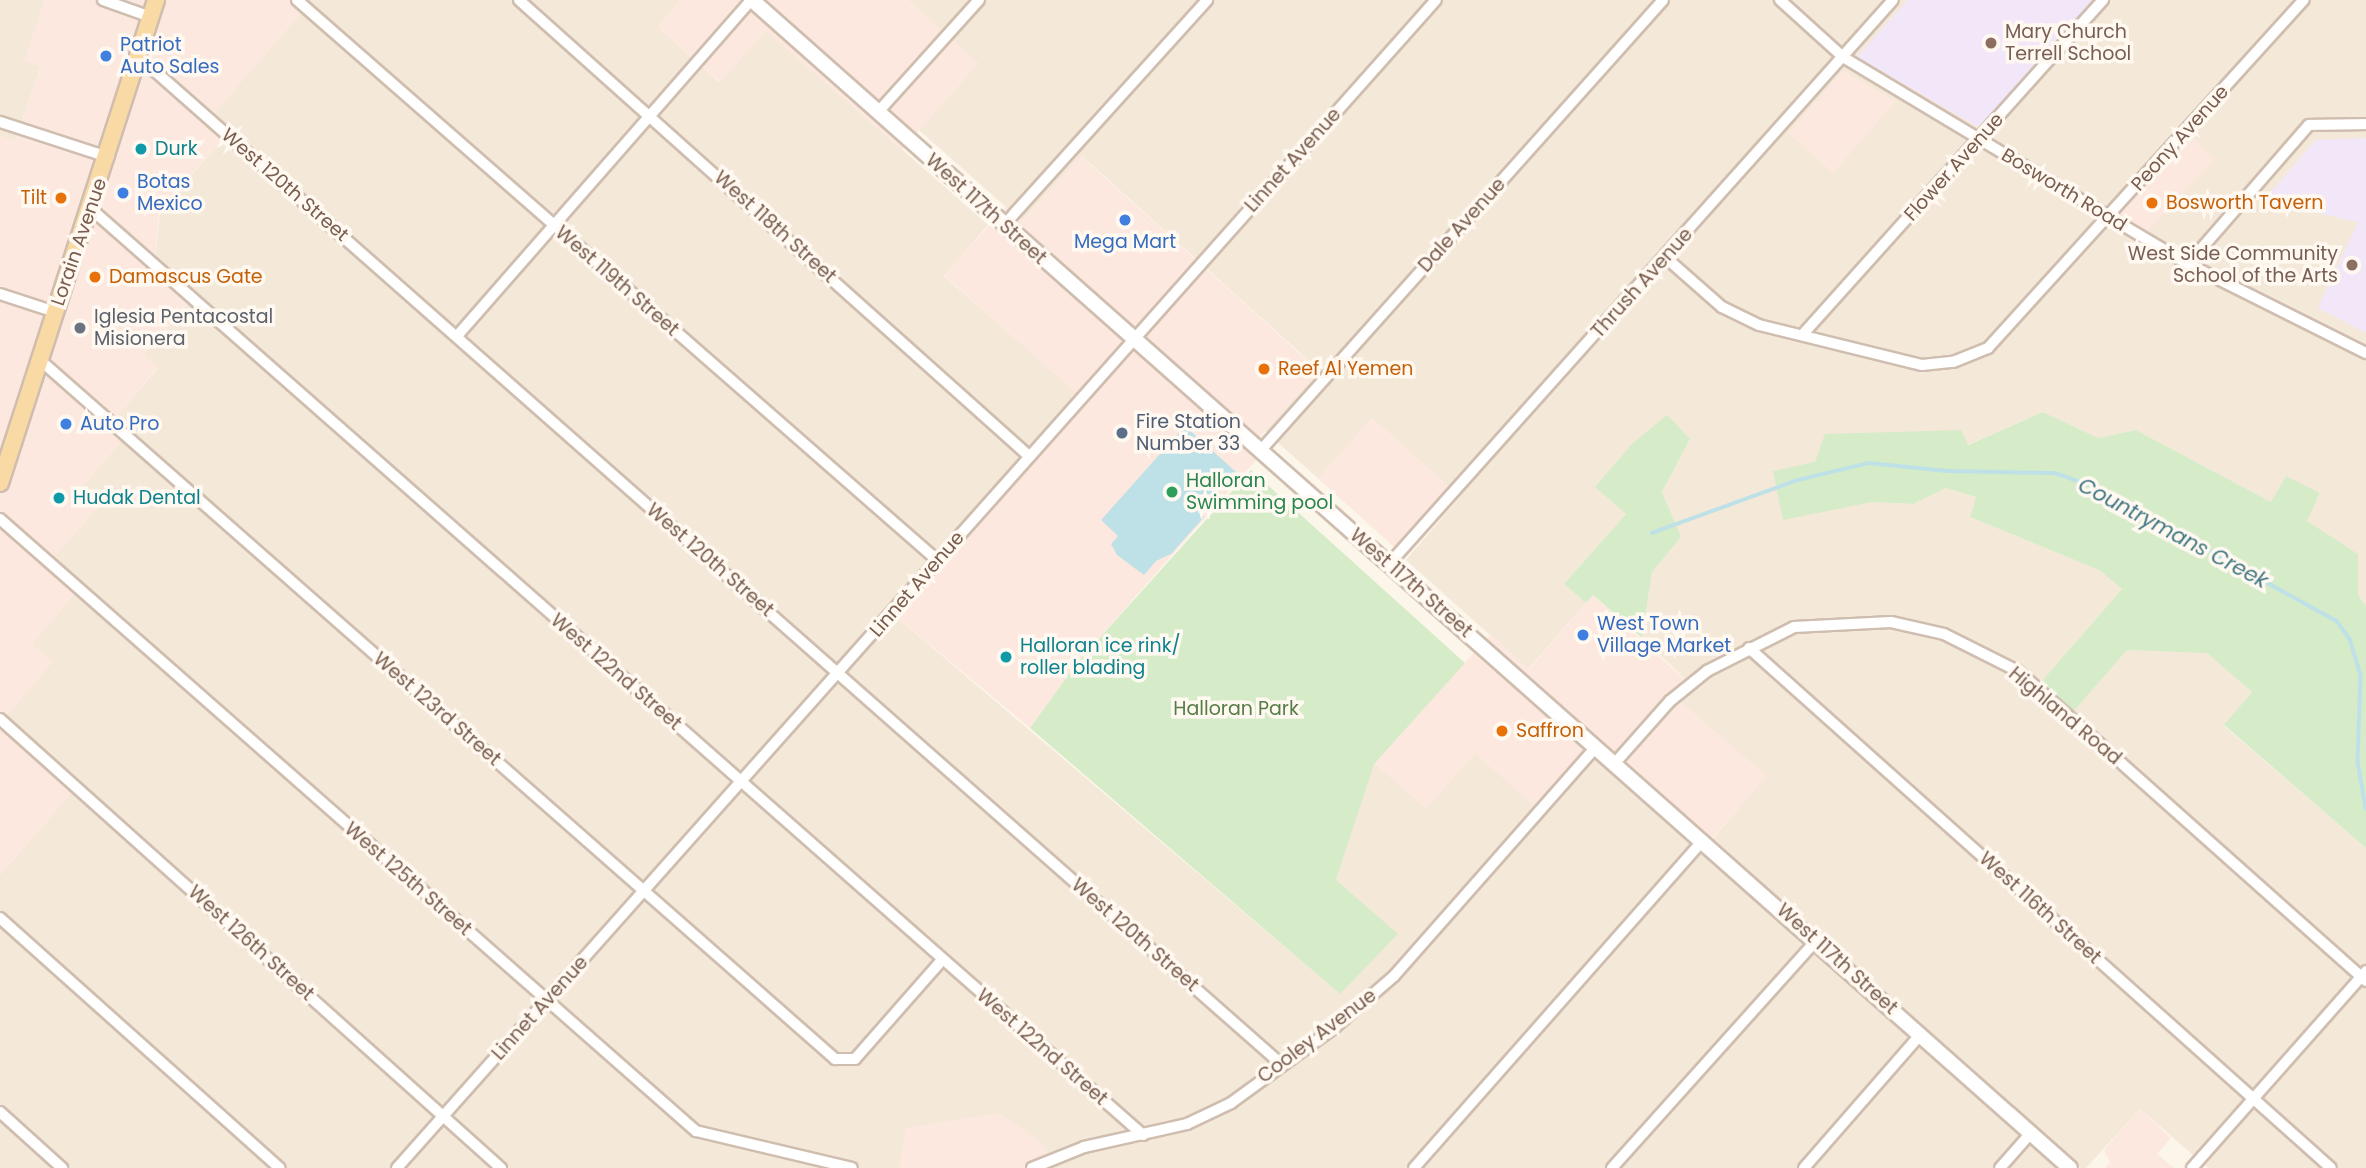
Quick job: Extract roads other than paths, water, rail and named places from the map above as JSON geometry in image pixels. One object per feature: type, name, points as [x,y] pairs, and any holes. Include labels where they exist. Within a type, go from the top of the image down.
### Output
[{"type":"main road","name":"Lorain Avenue","points":[[0,483],[3,466],[140,58],[156,0]]},
{"type":"main road","name":"West 117th Street","points":[[752,0],[2070,1168]]},
{"type":"street","points":[[103,0],[151,17]]},
{"type":"street","name":"West 119th Street","points":[[297,0],[939,561]]},
{"type":"street","name":"West 118th Street","points":[[519,0],[650,114],[1029,456]]},
{"type":"street","points":[[457,336],[752,0]]},
{"type":"street","points":[[878,112],[979,0]]},
{"type":"street","points":[[1003,225],[1207,0]]},
{"type":"street","name":"Linnet Avenue","points":[[397,1168],[1436,0]]},
{"type":"street","name":"Dale Avenue","points":[[1261,450],[1664,0]]},
{"type":"street","name":"Bosworth Road","points":[[1780,0],[1843,57],[2188,264],[2366,353]]},
{"type":"street","name":"Thrush Avenue","points":[[1389,564],[1894,0]]},
{"type":"street","name":"Flower Avenue","points":[[1804,333],[2103,0]]},
{"type":"street","name":"Peony Avenue","points":[[1804,333],[1922,365],[1954,362],[1989,348],[2304,0]]},
{"type":"street","name":"West 120th Street","points":[[140,58],[1280,1063]]},
{"type":"street","points":[[0,122],[108,157]]},
{"type":"street","points":[[2188,264],[2309,125],[2366,124]]},
{"type":"street","name":"West 122nd Street","points":[[90,208],[1143,1135]]},
{"type":"street","points":[[1665,257],[1722,307],[1759,324],[1804,333]]},
{"type":"street","points":[[0,294],[55,312]]},
{"type":"street","name":"West 123rd Street","points":[[40,360],[835,1059],[855,1059],[942,960]]},
{"type":"street","name":"West 125th Street","points":[[0,519],[696,1131],[852,1168]]},
{"type":"street","name":"Highland Road","points":[[1615,763],[1670,701],[1707,671],[1794,627],[1891,622],[1944,634],[2018,671],[2364,976]]},
{"type":"street","name":"West 116th Street","points":[[1749,648],[2331,1168]]},
{"type":"street","name":"West 126th Street","points":[[0,719],[501,1168]]},
{"type":"street","name":"Cooley Avenue","points":[[1031,1168],[1084,1147],[1186,1124],[1231,1103],[1280,1063],[1335,1028],[1394,976],[1596,747]]},
{"type":"street","points":[[1414,1168],[1703,840]]},
{"type":"street","points":[[0,918],[280,1168]]},
{"type":"street","points":[[1612,1168],[1816,941]]},
{"type":"street","points":[[2192,1168],[2252,1097],[2364,976]]},
{"type":"street","points":[[1804,1168],[1921,1034]]},
{"type":"street","points":[[0,1112],[62,1168]]},
{"type":"street","points":[[2000,1168],[2031,1133]]},
{"type":"water","name":"Halloran Swimming pool","points":[[1185,426],[1236,472],[1200,512],[1204,517],[1171,554],[1156,561],[1144,575],[1117,555],[1111,544],[1118,536],[1101,520]]},
{"type":"waterway","name":"Countrymans Creek","points":[[1652,533],[1798,480],[1869,463],[1947,471],[2055,473],[2092,486],[2337,621],[2350,639],[2361,676],[2358,762],[2366,808]]},
{"type":"place","name":"Mary Church Terrell School","points":[[1991,43]]},
{"type":"place","name":"Patriot Auto Sales","points":[[106,56]]},
{"type":"place","name":"Durk","points":[[141,149]]},
{"type":"place","name":"Botas Mexico","points":[[123,193]]},
{"type":"place","name":"Tilt","points":[[61,198]]},
{"type":"place","name":"Bosworth Tavern","points":[[2152,203]]},
{"type":"place","name":"Mega Mart","points":[[1125,220]]},
{"type":"place","name":"West Side Community School of the Arts","points":[[2352,265]]},
{"type":"place","name":"Damascus Gate","points":[[95,277]]},
{"type":"place","name":"Iglesia Pentacostal Misionera","points":[[80,328]]},
{"type":"place","name":"Reef Al Yemen","points":[[1264,369]]},
{"type":"place","name":"Auto Pro","points":[[66,424]]},
{"type":"place","name":"Fire Station Number 33","points":[[1122,433]]},
{"type":"place","name":"Halloran Swimming pool","points":[[1172,492]]},
{"type":"place","name":"Hudak Dental","points":[[59,498]]},
{"type":"place","name":"West Town Village Market","points":[[1583,635]]},
{"type":"place","name":"Halloran ice rink/ roller blading","points":[[1006,657]]},
{"type":"place","name":"Saffron","points":[[1502,731]]},
{"type":"park label","name":"Halloran Park","points":[[1236,709]]}]
